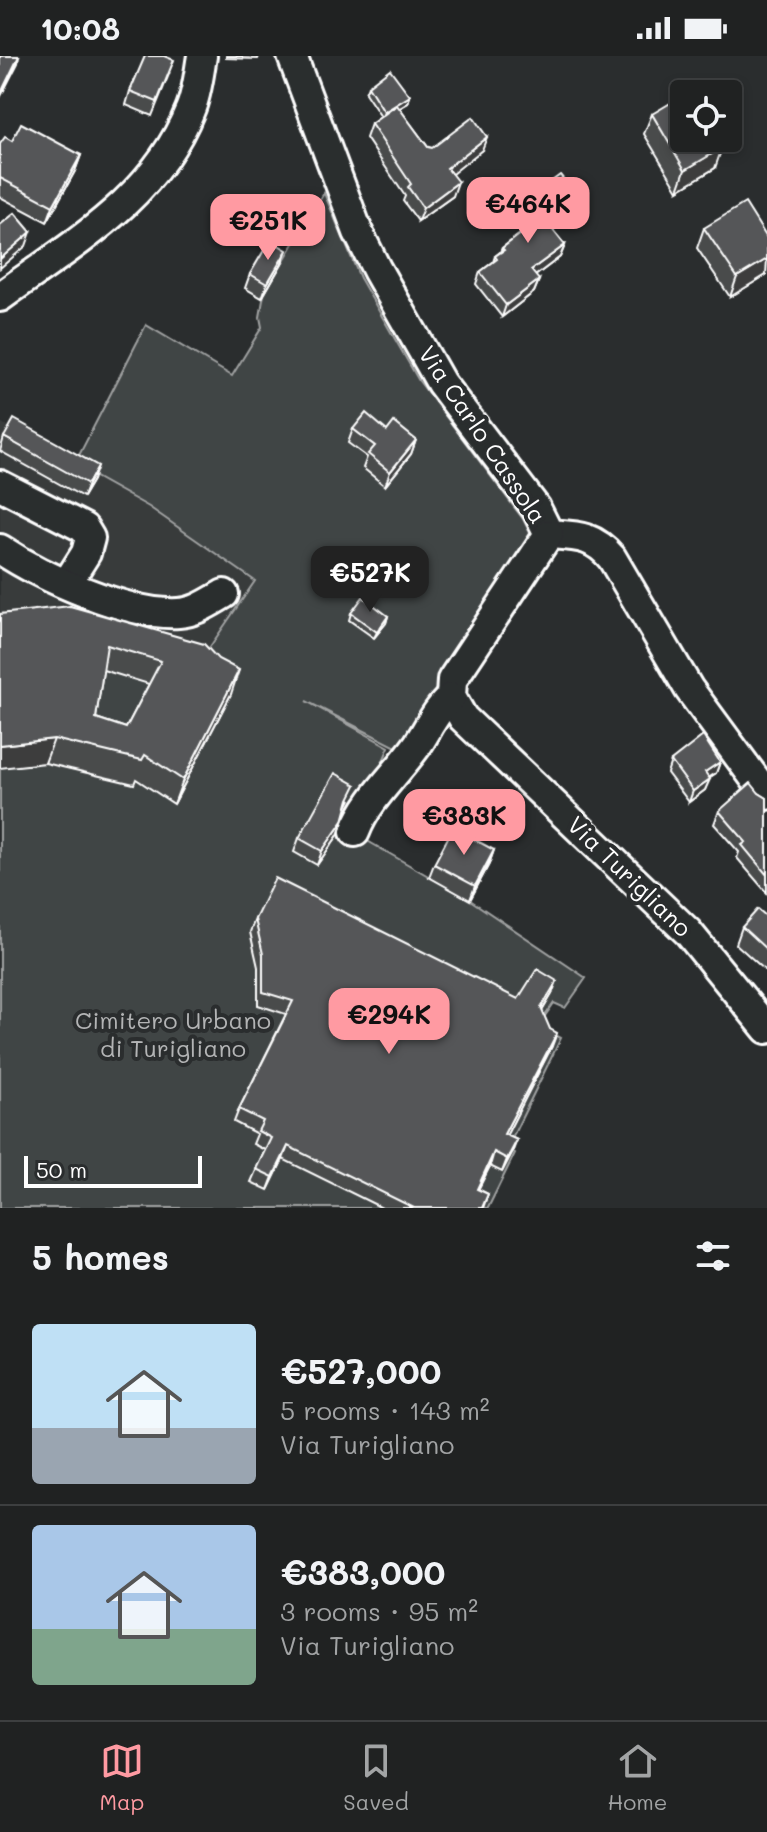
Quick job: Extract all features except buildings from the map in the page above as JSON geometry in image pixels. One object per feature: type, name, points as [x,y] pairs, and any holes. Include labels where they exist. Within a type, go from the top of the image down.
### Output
[{"type":"street","points":[[0,297],[124,207],[160,166],[191,109],[202,56]]},
{"type":"street","name":"Via Carlo Cassola","points":[[292,56],[358,232],[441,383],[536,508],[549,534],[580,536],[601,544],[689,689],[767,795]]},
{"type":"street","points":[[0,485],[84,528],[90,538],[86,553],[67,583]]},
{"type":"street","points":[[355,832],[363,811],[451,697],[452,680],[549,534]]},
{"type":"street","points":[[0,549],[108,601],[178,613],[195,610],[224,594]]},
{"type":"street","name":"Via Turigliano","points":[[451,697],[463,718],[688,932],[767,1029]]},
{"type":"shaded area","points":[[0,422],[149,507],[255,581],[206,651],[0,619]]},
{"type":"green space","name":"Cimitero Urbano di Turigliano","points":[[324,193],[360,278],[419,381],[523,519],[530,533],[529,549],[478,616],[437,682],[433,707],[404,751],[306,701],[389,747],[377,775],[397,791],[364,839],[470,900],[586,978],[565,1008],[554,1003],[538,1026],[561,1038],[507,1148],[515,1153],[488,1208],[0,1208],[0,619],[207,651],[255,581],[149,507],[74,465],[146,325],[232,376],[262,327],[260,317],[264,294]]}]
